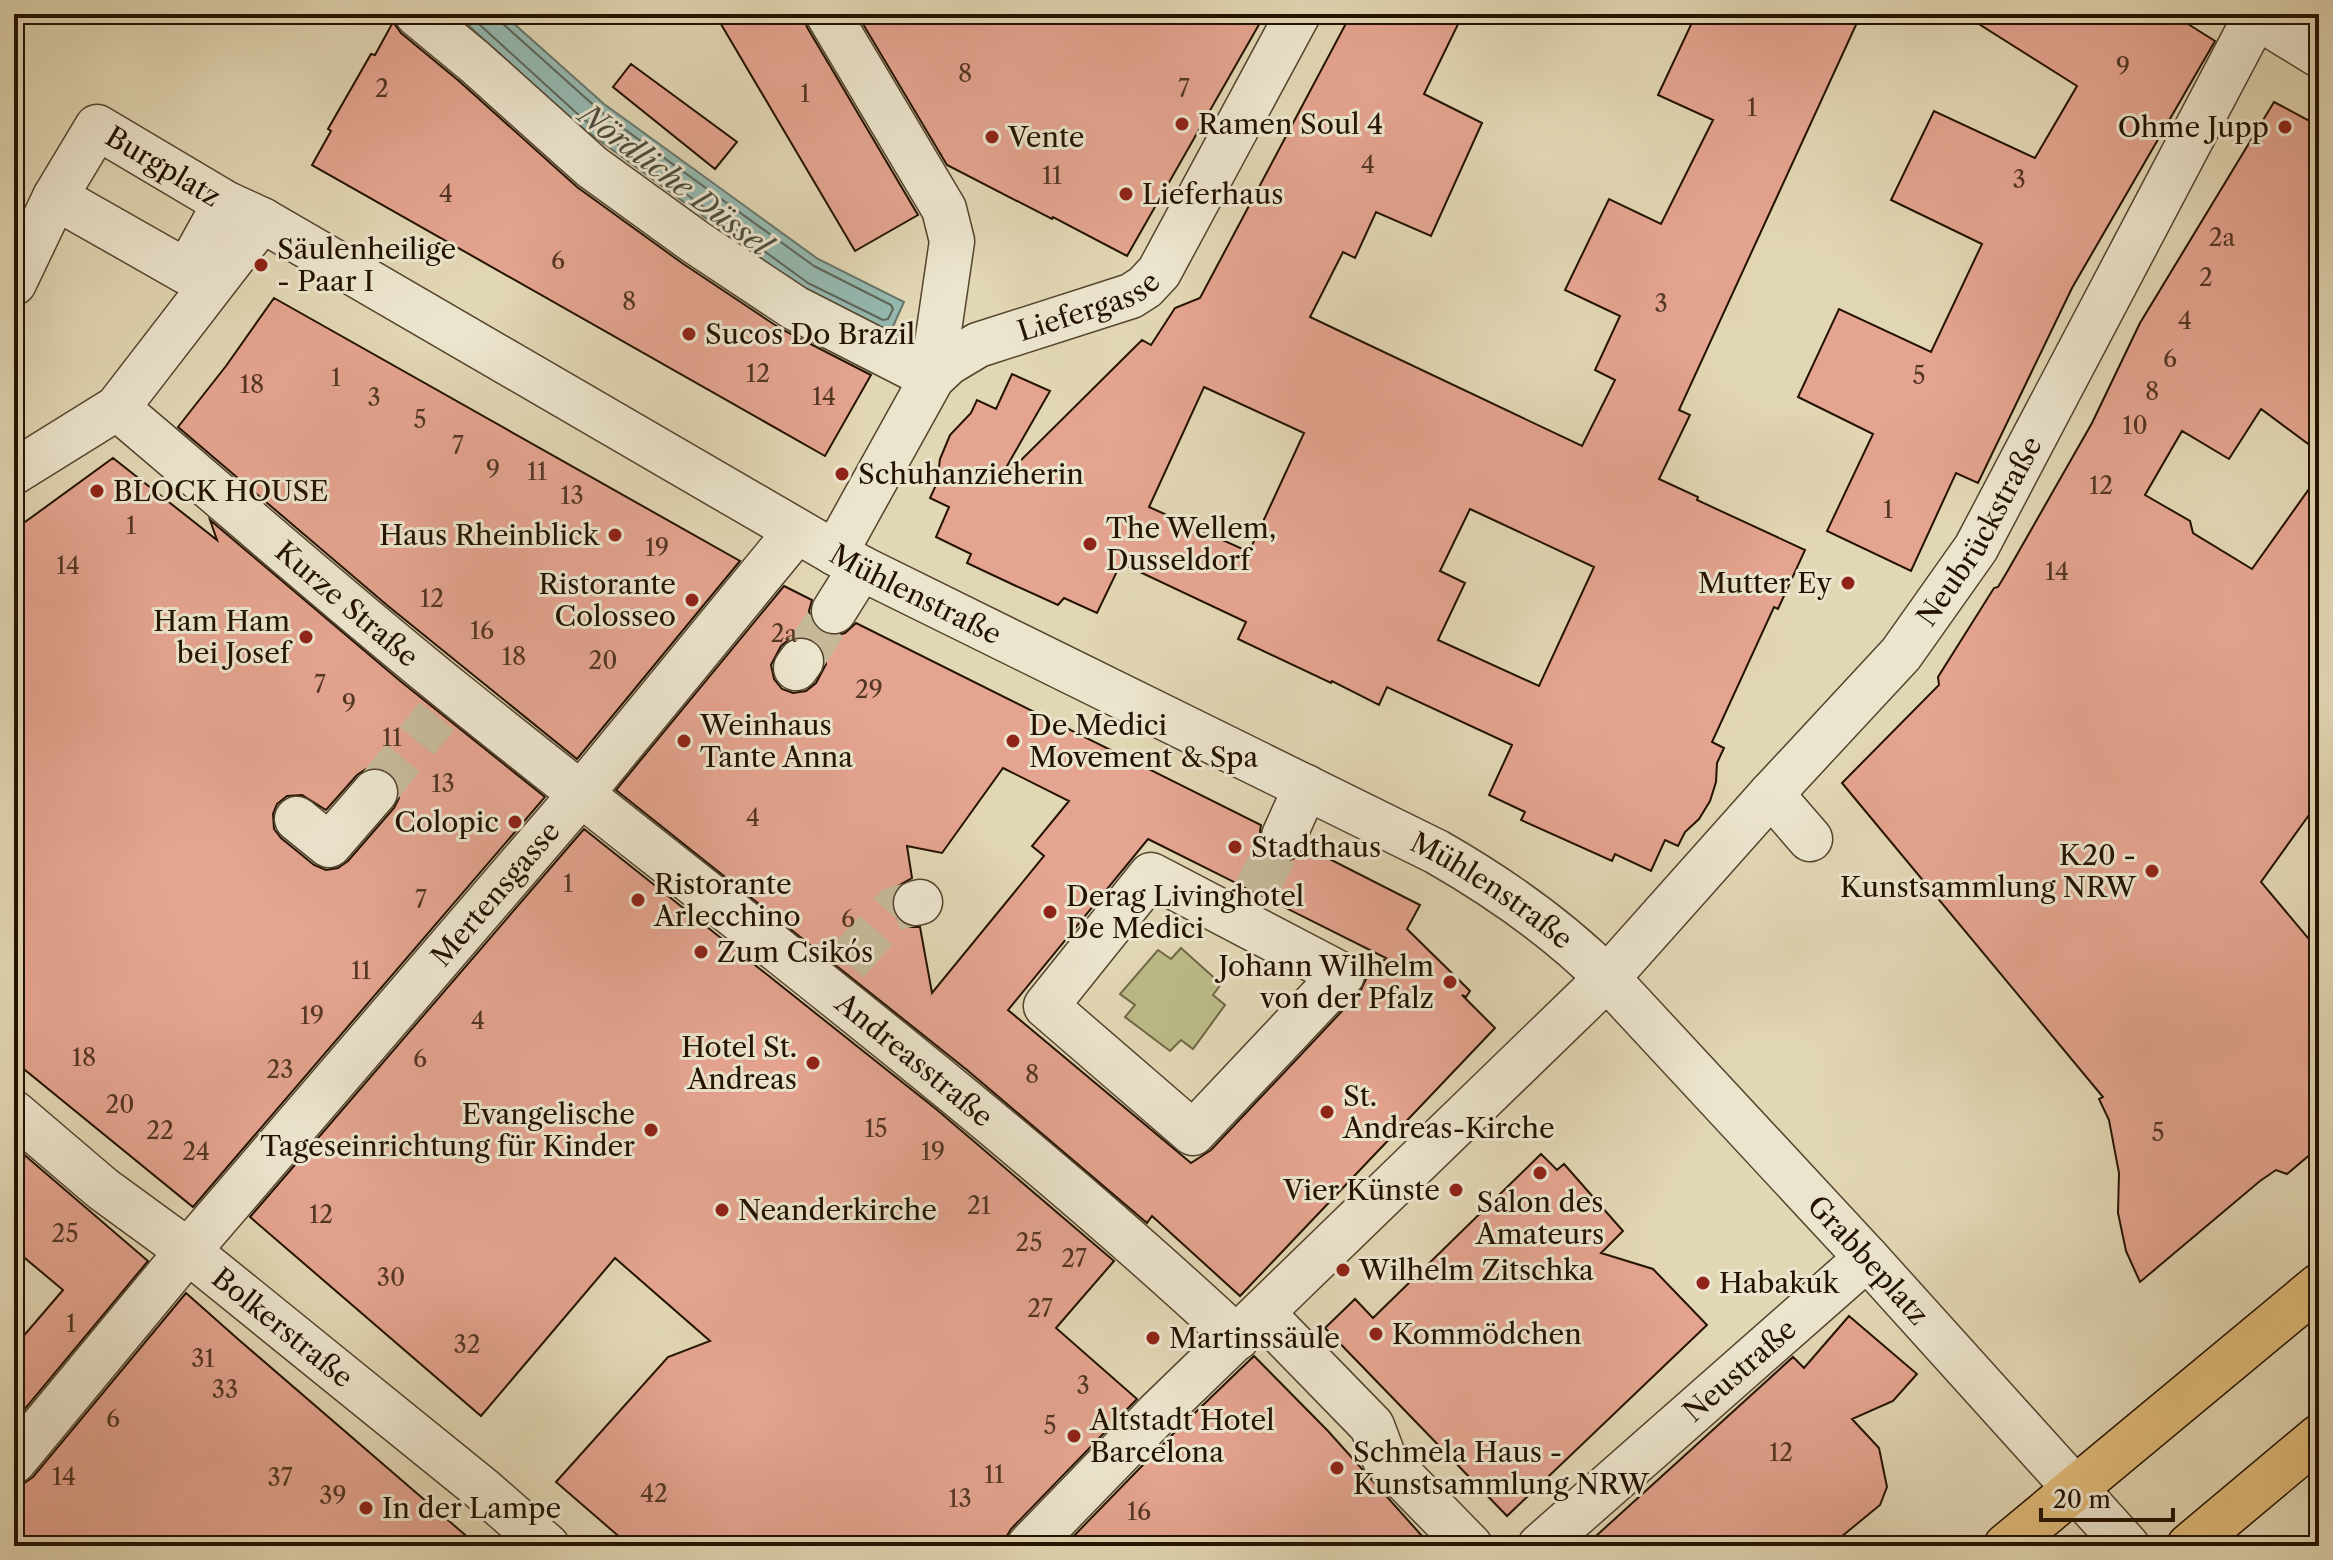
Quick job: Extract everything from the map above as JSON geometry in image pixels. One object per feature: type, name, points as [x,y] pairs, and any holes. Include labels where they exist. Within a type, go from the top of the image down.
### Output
[{"type":"main road","points":[[2006,1546],[2319,1286]]},
{"type":"main road","points":[[2189,1546],[2319,1437]]},
{"type":"street","points":[[417,14],[592,167],[697,243],[795,308],[948,366]]},
{"type":"street","points":[[828,14],[944,209],[952,241],[948,366],[848,560],[834,611]]},
{"type":"street","name":"Liefergasse","points":[[948,366],[978,345],[1131,296],[1145,287],[1159,272],[1298,14]]},
{"type":"street","points":[[2254,15],[2315,45]]},
{"type":"street","name":"Neubrückstraße","points":[[1029,1546],[1157,1414],[1607,978],[1901,654],[1976,548],[2254,15]]},
{"type":"street","name":"Burgplatz","points":[[14,283],[25,230],[55,197],[97,127],[244,212],[187,272],[55,197]]},
{"type":"street","points":[[14,472],[117,408],[244,212]]},
{"type":"street","name":"Mühlenstraße","points":[[244,212],[848,560],[1437,852],[1484,879],[1590,961],[1607,978]]},
{"type":"street","name":"Kurze Straße","points":[[117,408],[445,705],[581,794]]},
{"type":"street","name":"Mertensgasse","points":[[14,1461],[188,1251],[581,794],[796,532]]},
{"type":"street","points":[[1284,836],[1306,787]]},
{"type":"street","points":[[297,819],[329,845],[375,792]]},
{"type":"street","name":"Andreasstraße","points":[[581,794],[837,976],[1135,1244],[1368,1406],[1384,1458],[1470,1546]]},
{"type":"street","points":[[1771,794],[1810,839]]},
{"type":"street","points":[[1151,875],[1241,922],[1342,975],[1193,1133],[1046,1006],[1151,875]]},
{"type":"street","name":"Grabbeplatz","points":[[1607,978],[1867,1258],[2127,1546]]},
{"type":"street","name":"Bolkerstraße","points":[[14,1113],[103,1189],[188,1251],[482,1489],[547,1546]]},
{"type":"street","name":"Neustraße","points":[[1540,1546],[1867,1258]]},
{"type":"green space","points":[[1181,948],[1221,984],[1213,995],[1225,1005],[1193,1049],[1181,1040],[1170,1051],[1125,1017],[1135,1005],[1120,994],[1158,950],[1171,959]]},
{"type":"water","name":"Nördliche Düssel","points":[[456,14],[503,14],[604,104],[818,259],[904,302],[890,333],[804,290],[577,124]]},
{"type":"building","points":[[715,14],[803,14],[807,27],[918,215],[855,251]]},
{"type":"building","points":[[857,14],[1265,14],[1127,256],[947,165]]},
{"type":"building","name":"The Wellem, Dusseldorf","points":[[1351,14],[1463,14],[1424,94],[1482,123],[1431,236],[1376,212],[1355,258],[1343,252],[1310,317],[1582,446],[1615,380],[1595,370],[1620,316],[1565,290],[1609,199],[1661,224],[1713,120],[1658,95],[1696,14],[1861,14],[1679,410],[1690,415],[1659,479],[1805,550],[1778,609],[1774,607],[1712,742],[1724,748],[1717,763],[1716,782],[1710,801],[1699,819],[1685,832],[1678,846],[1665,840],[1651,871],[1615,854],[1612,861],[1521,820],[1525,812],[1489,795],[1512,745],[1387,687],[1379,705],[1331,683],[1238,639],[1246,622],[1121,563],[1097,613],[1064,598],[1058,605],[967,563],[971,554],[936,537],[949,507],[930,498],[937,483],[940,459],[950,435],[971,413],[977,400],[996,409],[1012,374],[1050,391],[1003,473],[1006,475],[1142,340],[1151,345],[1175,308],[1200,298]],"holes":[[[1204,387],[1304,433],[1249,552],[1149,507]],[[1470,509],[1594,567],[1539,686],[1438,640],[1465,583],[1440,571]]]},
{"type":"building","points":[[1963,14],[2172,14],[2215,41],[2072,288],[1978,483],[1956,473],[1911,571],[1827,531],[1873,434],[1798,397],[1839,309],[1931,352],[1982,244],[1891,200],[1934,111],[2035,158],[2077,86]]},
{"type":"building","points":[[393,22],[401,33],[577,187],[781,329],[871,375],[825,456],[312,165],[331,131],[328,129]]},
{"type":"building","points":[[631,64],[737,142],[715,169],[613,87]]},
{"type":"building","points":[[2274,102],[2319,126],[2319,452],[2261,409],[2229,459],[2182,431],[2145,495],[2190,521],[2193,533],[2252,569],[2319,475],[2319,801],[2261,882],[2319,951],[2319,1147],[2287,1174],[2276,1170],[2260,1181],[2140,1282],[2126,1251],[2118,1213],[2119,1173],[2109,1120],[2099,1099],[2103,1097],[1842,783],[1939,685],[1938,677],[1994,588],[1998,587],[2092,423],[2140,323]]},
{"type":"building","points":[[274,298],[740,561],[577,759],[388,606],[178,427]]},
{"type":"building","points":[[113,458],[217,540],[210,520],[399,680],[545,797],[193,1207],[14,1061],[14,530]],"holes":[[[379,767],[391,773],[398,783],[399,798],[394,808],[348,861],[338,868],[326,870],[314,865],[274,829],[273,814],[277,804],[287,796],[302,795],[326,810],[366,769]]]},
{"type":"building","points":[[784,586],[812,600],[809,611],[812,622],[821,632],[832,636],[845,633],[856,623],[1261,825],[1259,839],[1264,851],[1273,858],[1287,861],[1298,857],[1306,847],[1420,905],[1407,929],[1470,991],[1466,997],[1462,995],[1495,1028],[1240,1296],[1152,1216],[1147,1223],[967,1070],[616,790]],"holes":[[[803,636],[815,640],[823,650],[826,664],[816,683],[806,691],[793,693],[782,689],[774,679],[771,665],[781,646],[790,639]],[[1003,768],[1069,801],[1032,846],[1044,856],[932,993],[920,927],[908,927],[899,921],[892,908],[892,897],[898,886],[912,878],[907,846],[942,853]],[[1148,839],[1386,958],[1366,979],[1360,992],[1211,1150],[1191,1163],[1008,1010]]]},
{"type":"building","points":[[584,829],[936,1109],[1114,1261],[1056,1328],[1137,1399],[1011,1529],[1005,1546],[630,1546],[556,1482],[668,1357],[710,1341],[615,1258],[481,1416],[250,1217]]},
{"type":"building","points":[[14,1146],[148,1261],[14,1422],[14,1347],[63,1290],[14,1249]]},
{"type":"building","points":[[1541,1154],[1557,1170],[1564,1164],[1623,1231],[1601,1253],[1653,1269],[1707,1325],[1507,1516],[1325,1328],[1355,1299],[1373,1318]]},
{"type":"building","points":[[186,1293],[478,1546],[14,1546],[14,1485],[23,1484],[33,1477]]},
{"type":"building","points":[[1849,1316],[1917,1374],[1893,1401],[1852,1419],[1879,1448],[1887,1487],[1880,1505],[1830,1546],[1585,1546],[1793,1357],[1804,1368]]},
{"type":"building","points":[[1254,1356],[1328,1431],[1431,1546],[1064,1546],[1175,1432]]},
{"type":"tunnel","points":[[801,661],[834,611]]},
{"type":"tunnel","points":[[375,792],[437,716]]},
{"type":"tunnel","points":[[1255,892],[1284,836]]},
{"type":"tunnel","points":[[847,963],[894,909],[916,903]]},
{"type":"place","name":"Ramen Soul 4","points":[[1182,124]]},
{"type":"place","name":"Ohme Jupp","points":[[2285,127]]},
{"type":"place","name":"Vente","points":[[992,137]]},
{"type":"place","name":"Lieferhaus","points":[[1126,194]]},
{"type":"place","name":"Säulenheilige - Paar I","points":[[261,265]]},
{"type":"place","name":"Sucos Do Brazil","points":[[689,334]]},
{"type":"place","name":"Schuhanzieherin","points":[[842,474]]},
{"type":"place","name":"BLOCK HOUSE","points":[[97,491]]},
{"type":"place","name":"Haus Rheinblick","points":[[615,535]]},
{"type":"place","name":"The Wellem, Dusseldorf","points":[[1090,544]]},
{"type":"place","name":"Mutter Ey","points":[[1848,583]]},
{"type":"place","name":"Ristorante Colosseo","points":[[692,600]]},
{"type":"place","name":"Ham Ham bei Josef","points":[[306,637]]},
{"type":"place","name":"Weinhaus Tante Anna","points":[[684,741]]},
{"type":"place","name":"De Medici Movement & Spa","points":[[1013,741]]},
{"type":"place","name":"Colopic","points":[[515,822]]},
{"type":"place","name":"Stadthaus","points":[[1235,847]]},
{"type":"place","name":"K20 - Kunstsammlung NRW","points":[[2152,871]]},
{"type":"place","name":"Ristorante Arlecchino","points":[[638,900]]},
{"type":"place","name":"Derag Livinghotel De Medici","points":[[1050,912]]},
{"type":"place","name":"Zum Csikós","points":[[701,952]]},
{"type":"place","name":"Johann Wilhelm von der Pfalz","points":[[1450,982]]},
{"type":"place","name":"Hotel St. Andreas","points":[[813,1063]]},
{"type":"place","name":"St. Andreas-Kirche","points":[[1327,1112]]},
{"type":"place","name":"Evangelische Tageseinrichtung für Kinder","points":[[651,1130]]},
{"type":"place","name":"Salon des Amateurs","points":[[1540,1173]]},
{"type":"place","name":"Vier Künste","points":[[1456,1190]]},
{"type":"place","name":"Neanderkirche","points":[[722,1210]]},
{"type":"place","name":"Wilhelm Zitschka","points":[[1343,1270]]},
{"type":"place","name":"Habakuk","points":[[1703,1283]]},
{"type":"place","name":"Kommödchen","points":[[1376,1334]]},
{"type":"place","name":"Martinssäule","points":[[1153,1338]]},
{"type":"place","name":"Altstadt Hotel Barcelona","points":[[1074,1436]]},
{"type":"place","name":"Schmela Haus - Kunstsammlung NRW","points":[[1337,1468]]},
{"type":"place","name":"In der Lampe","points":[[366,1508]]}]
